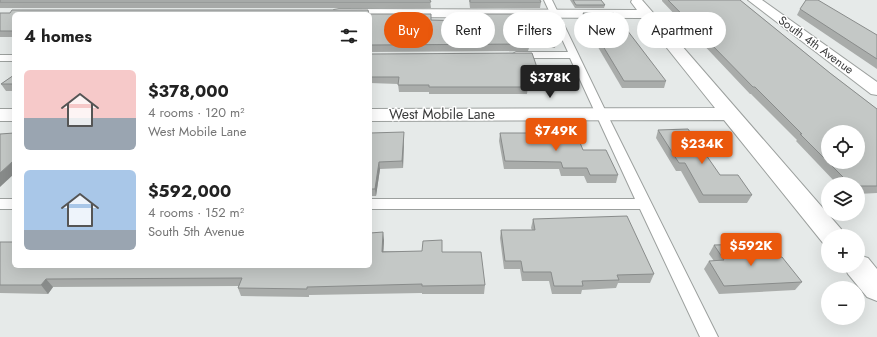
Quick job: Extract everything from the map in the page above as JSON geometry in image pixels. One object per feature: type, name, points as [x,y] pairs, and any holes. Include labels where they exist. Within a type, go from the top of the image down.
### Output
[{"type":"street","name":"South 4th Avenue","points":[[754,0],[877,90]]},
{"type":"street","points":[[566,12],[641,7],[826,229]]},
{"type":"street","points":[[372,13],[503,13]]},
{"type":"street","name":"West Mobile Lane","points":[[372,114],[730,114]]},
{"type":"street","points":[[0,115],[12,115]]},
{"type":"street","points":[[864,273],[877,289]]},
{"type":"lane","points":[[548,0],[554,12]]},
{"type":"lane","points":[[566,40],[644,204],[710,337]]},
{"type":"lane","points":[[503,56],[573,55]]},
{"type":"lane","points":[[0,58],[12,58]]},
{"type":"lane","points":[[0,204],[12,204]]},
{"type":"lane","points":[[372,204],[644,204]]},
{"type":"building","points":[[0,0],[430,0],[431,2],[0,2]]},
{"type":"building","points":[[470,0],[540,0],[541,2],[470,2]]},
{"type":"building","points":[[573,0],[601,0],[605,5],[576,5]]},
{"type":"building","points":[[668,0],[740,0],[877,109],[877,186],[865,186],[865,177],[843,177],[835,169],[865,169],[865,125],[821,125],[821,155],[800,134],[802,134],[715,48],[726,48],[726,12],[680,12]]},
{"type":"building","points":[[806,0],[818,0],[877,35],[877,59],[800,9]]},
{"type":"building","points":[[12,10],[368,10],[368,12],[12,12],[12,31],[0,31],[0,13],[10,13]]},
{"type":"building","points":[[372,14],[384,14],[384,45],[372,45]]},
{"type":"building","points":[[495,14],[503,14],[503,44],[495,44]]},
{"type":"building","points":[[433,20],[441,20],[441,45],[433,45]]},
{"type":"building","points":[[629,33],[637,43],[637,48],[641,48],[666,81],[624,81],[604,48],[629,48]]},
{"type":"building","points":[[532,53],[541,79],[526,79],[528,87],[429,87],[429,85],[398,85],[399,77],[372,77],[372,54]]},
{"type":"building","points":[[12,76],[12,84],[1,84]]},
{"type":"building","points":[[688,129],[720,175],[738,175],[752,195],[703,195],[685,163],[679,163],[658,130]]},
{"type":"building","points":[[404,132],[402,161],[379,162],[375,189],[372,189],[372,133]]},
{"type":"building","points":[[12,133],[12,162],[0,173],[0,134]]},
{"type":"building","points":[[500,133],[576,133],[583,150],[606,150],[618,175],[590,175],[587,168],[563,168],[561,162],[505,161]]},
{"type":"building","points":[[627,216],[654,274],[617,275],[619,280],[582,281],[583,286],[554,286],[551,272],[523,272],[521,261],[505,261],[501,230],[535,230],[533,219]]},
{"type":"building","points":[[383,232],[382,252],[422,251],[423,241],[442,240],[442,252],[481,252],[485,285],[422,286],[422,284],[307,287],[307,289],[238,288],[242,278],[46,279],[41,285],[0,285],[0,242],[12,242],[12,268],[372,268],[372,233]]},
{"type":"building","points":[[754,244],[765,258],[782,257],[802,282],[724,286],[709,261],[724,260],[714,245]]}]
